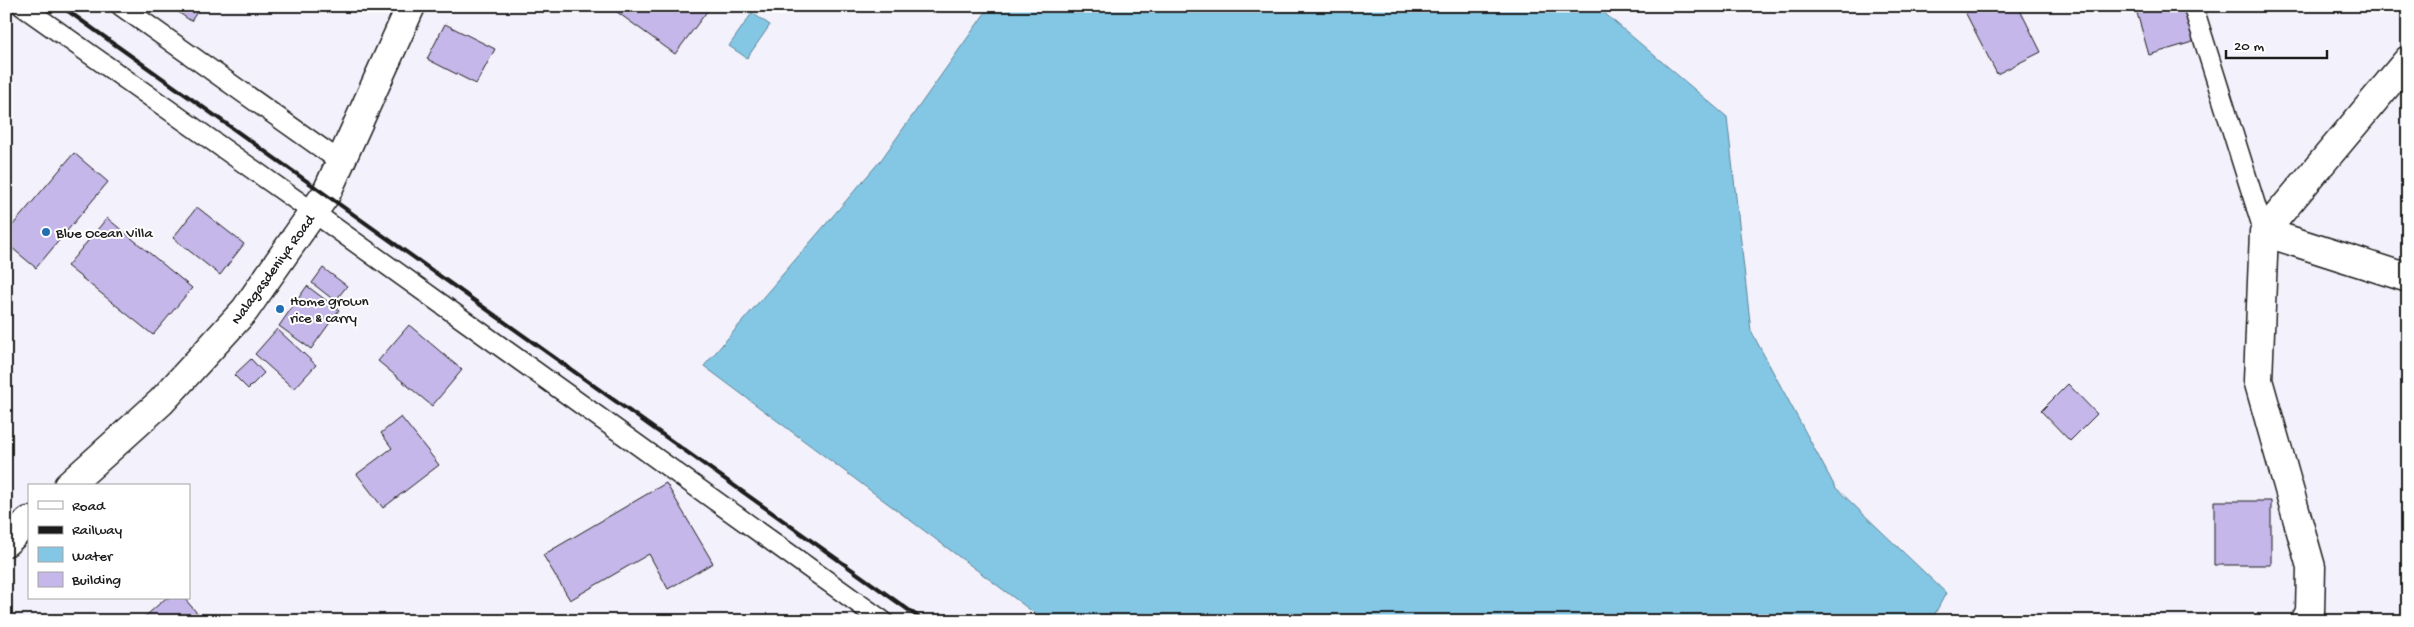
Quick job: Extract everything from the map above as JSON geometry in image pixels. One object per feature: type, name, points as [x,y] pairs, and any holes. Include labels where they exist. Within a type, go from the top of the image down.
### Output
[{"type":"street","name":"Nalagasdeniya Road","points":[[70,484],[161,402],[245,310],[326,194],[411,6]]},
{"type":"street","points":[[2305,621],[2310,612],[2311,567],[2258,380],[2264,232],[2408,60]]},
{"type":"street","points":[[2264,232],[2408,278]]},
{"type":"street","points":[[6,542],[28,522]]},
{"type":"lane","points":[[22,6],[314,212],[883,621]]},
{"type":"lane","points":[[121,6],[341,162]]},
{"type":"lane","points":[[2193,6],[2264,232]]},
{"type":"water","points":[[990,6],[1596,6],[1727,117],[1751,331],[1835,487],[1946,593],[1931,621],[1045,621],[704,366],[881,160]]},
{"type":"water","points":[[752,13],[770,25],[747,58],[729,46]]},
{"type":"building","points":[[169,6],[201,6],[191,21]]},
{"type":"building","points":[[621,6],[711,6],[675,54],[617,12]]},
{"type":"building","points":[[1962,6],[2018,6],[2041,52],[1997,74]]},
{"type":"building","points":[[2135,6],[2189,6],[2199,40],[2149,55]]},
{"type":"building","points":[[445,24],[495,49],[476,84],[427,59]]},
{"type":"building","points":[[74,153],[108,182],[36,268],[6,243],[6,233]]},
{"type":"building","points":[[197,207],[244,244],[220,275],[173,238]]},
{"type":"building","points":[[107,218],[192,288],[153,335],[67,266]]},
{"type":"building","points":[[323,268],[347,286],[335,301],[312,283]]},
{"type":"building","points":[[307,286],[339,310],[311,349],[279,326]]},
{"type":"building","points":[[409,325],[462,370],[432,406],[378,361]]},
{"type":"building","points":[[277,329],[316,365],[294,389],[255,354]]},
{"type":"building","points":[[251,359],[264,373],[248,389],[234,375]]},
{"type":"building","points":[[2068,384],[2097,414],[2070,441],[2041,411]]},
{"type":"building","points":[[401,417],[439,465],[383,508],[357,474],[392,448],[381,433]]},
{"type":"building","points":[[666,483],[713,563],[668,589],[649,554],[570,600],[543,555]]},
{"type":"building","points":[[2214,501],[2271,501],[2271,565],[2214,565]]},
{"type":"building","points":[[164,600],[186,600],[204,621],[140,621]]},
{"type":"railway","points":[[61,6],[924,621]]},
{"type":"place","name":"Blue Ocean Villa","points":[[46,232]]},
{"type":"place","name":"Home grown rice & carry","points":[[280,309]]}]
